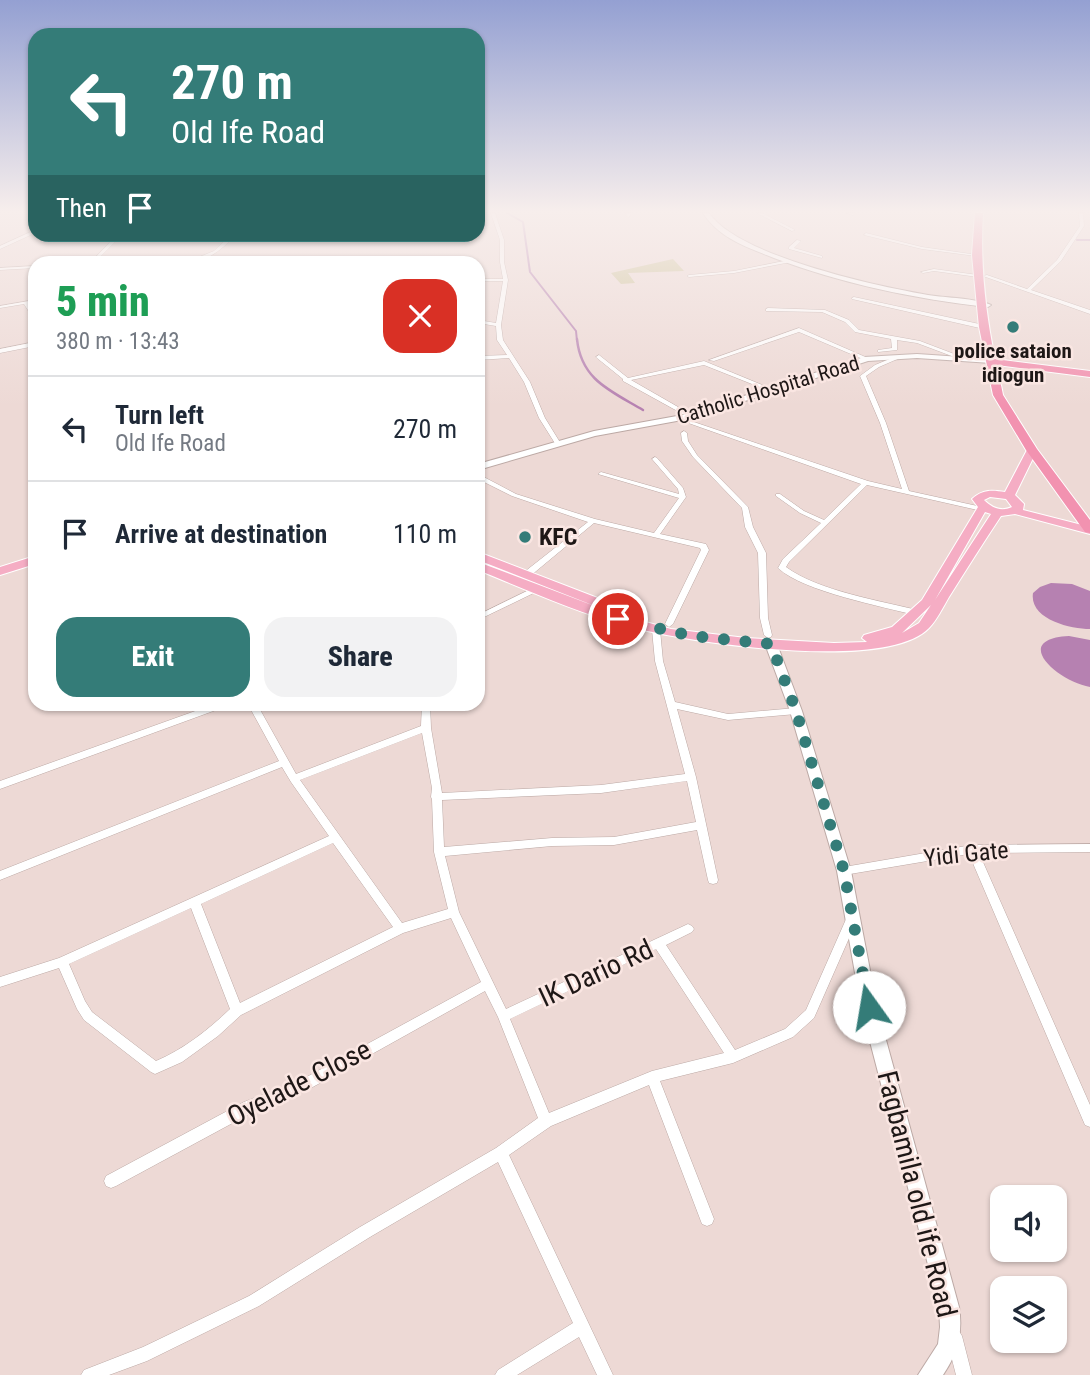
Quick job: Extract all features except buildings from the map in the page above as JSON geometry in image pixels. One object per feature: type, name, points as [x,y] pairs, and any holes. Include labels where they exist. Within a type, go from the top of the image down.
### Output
[{"type":"highway","points":[[982,277],[998,395],[1032,450],[1089,525]]},
{"type":"highway","points":[[985,304],[984,327],[993,361],[1018,410],[1089,525]]},
{"type":"highway","points":[[993,361],[1090,376]]},
{"type":"highway","points":[[1003,380],[1032,368]]},
{"type":"main road","points":[[770,639],[862,647],[908,638],[924,626],[998,513],[1014,504],[1032,450]]},
{"type":"main road","points":[[998,513],[983,508],[978,499],[984,494],[1089,525]]},
{"type":"main road","points":[[485,569],[536,590],[662,627],[743,643],[770,639],[870,638],[897,630],[918,613],[983,508]]},
{"type":"main road","points":[[0,564],[28,555]]},
{"type":"main road","points":[[485,559],[527,575],[576,601]]},
{"type":"main road","points":[[0,572],[28,562]]},
{"type":"street","points":[[842,277],[884,290],[985,304]]},
{"type":"street","points":[[986,277],[1090,312]]},
{"type":"street","points":[[1029,290],[1042,277]]},
{"type":"street","points":[[485,279],[506,280],[498,325],[500,340],[527,382],[542,418],[558,444]]},
{"type":"street","points":[[854,298],[984,327]]},
{"type":"street","points":[[0,307],[28,302]]},
{"type":"street","points":[[25,303],[28,307]]},
{"type":"street","points":[[768,310],[824,311],[847,321],[855,330],[937,347],[967,360]]},
{"type":"street","points":[[485,323],[498,325]]},
{"type":"street","points":[[712,360],[799,330],[867,359]]},
{"type":"street","points":[[880,351],[895,349],[894,339]]},
{"type":"street","points":[[0,351],[28,345]]},
{"type":"street","points":[[485,358],[509,356]]},
{"type":"street","points":[[899,356],[863,376],[906,492]]},
{"type":"street","name":"Catholic Hospital Road","points":[[485,465],[615,430],[680,419],[867,359],[899,356],[993,361]]},
{"type":"street","points":[[599,357],[625,380],[690,416]]},
{"type":"street","points":[[625,380],[704,363],[774,391]]},
{"type":"street","points":[[680,419],[866,484],[983,508]]},
{"type":"street","points":[[684,433],[685,441],[695,456],[745,508],[749,527],[762,553],[764,618],[770,639]]},
{"type":"street","points":[[655,459],[681,489],[683,497],[655,536]]},
{"type":"street","points":[[601,474],[683,497]]},
{"type":"street","points":[[485,480],[514,495],[593,521],[697,544],[705,550],[662,627],[659,661],[691,776],[713,880]]},
{"type":"street","points":[[866,484],[786,561],[782,568],[819,585],[918,613]]},
{"type":"street","points":[[778,495],[802,512],[825,523]]},
{"type":"street","points":[[527,575],[593,521]]},
{"type":"street","points":[[485,615],[536,590]]},
{"type":"street","name":"Fagbamila old ife Road","points":[[770,639],[796,711],[844,871],[869,1007],[952,1327],[944,1357],[929,1375]]},
{"type":"street","points":[[670,704],[728,717],[796,711]]},
{"type":"street","points":[[0,785],[204,711]]},
{"type":"street","points":[[258,711],[295,779],[400,929]]},
{"type":"street","points":[[426,711],[426,728],[438,788],[436,797],[439,852],[454,912],[486,985],[503,1016],[546,1121]]},
{"type":"street","points":[[295,779],[426,728]]},
{"type":"street","points":[[0,876],[285,762]]},
{"type":"street","points":[[436,797],[601,789],[691,776]]},
{"type":"street","points":[[439,852],[552,842],[614,841],[701,825]]},
{"type":"street","points":[[0,982],[62,962],[336,837]]},
{"type":"street","name":"Yidi Gate","points":[[844,871],[972,849],[1090,848]]},
{"type":"street","points":[[972,849],[1090,1120]]},
{"type":"street","points":[[194,901],[237,1011]]},
{"type":"street","points":[[62,962],[80,1005],[89,1016],[155,1068],[178,1058],[237,1011],[400,929],[454,912]]},
{"type":"street","points":[[89,1375],[148,1353],[254,1301],[365,1231],[502,1153],[546,1121],[652,1077],[733,1057],[789,1033],[810,1014],[852,918]]},
{"type":"street","name":"IK Dario Rd","points":[[503,1016],[688,929]]},
{"type":"street","points":[[659,944],[733,1057]]},
{"type":"street","name":"Oyelade Close","points":[[111,1181],[249,1107],[307,1084],[486,985]]},
{"type":"street","points":[[652,1077],[707,1219]]},
{"type":"street","points":[[502,1153],[605,1375]]},
{"type":"street","points":[[503,1375],[581,1327]]},
{"type":"street","points":[[952,1327],[964,1375]]},
{"type":"shaded area","points":[[615,277],[631,277],[635,283],[621,284]]},
{"type":"shaded area","points":[[1051,583],[1072,584],[1090,591],[1090,629],[1052,621],[1037,610],[1033,593]]},
{"type":"shaded area","points":[[1069,636],[1090,640],[1090,687],[1064,677],[1053,669],[1041,652],[1043,644],[1052,639]]},
{"type":"waterway","points":[[534,277],[576,331],[577,341]]},
{"type":"waterway","points":[[577,339],[584,365],[591,374],[609,390],[643,410]]},
{"type":"place","name":"police sataion idiogun","points":[[1013,327]]},
{"type":"place","name":"KFC","points":[[525,537]]},
{"type":"route","points":[[618,619],[656,630],[692,636],[771,644],[796,711],[844,871],[869,1007]]}]
